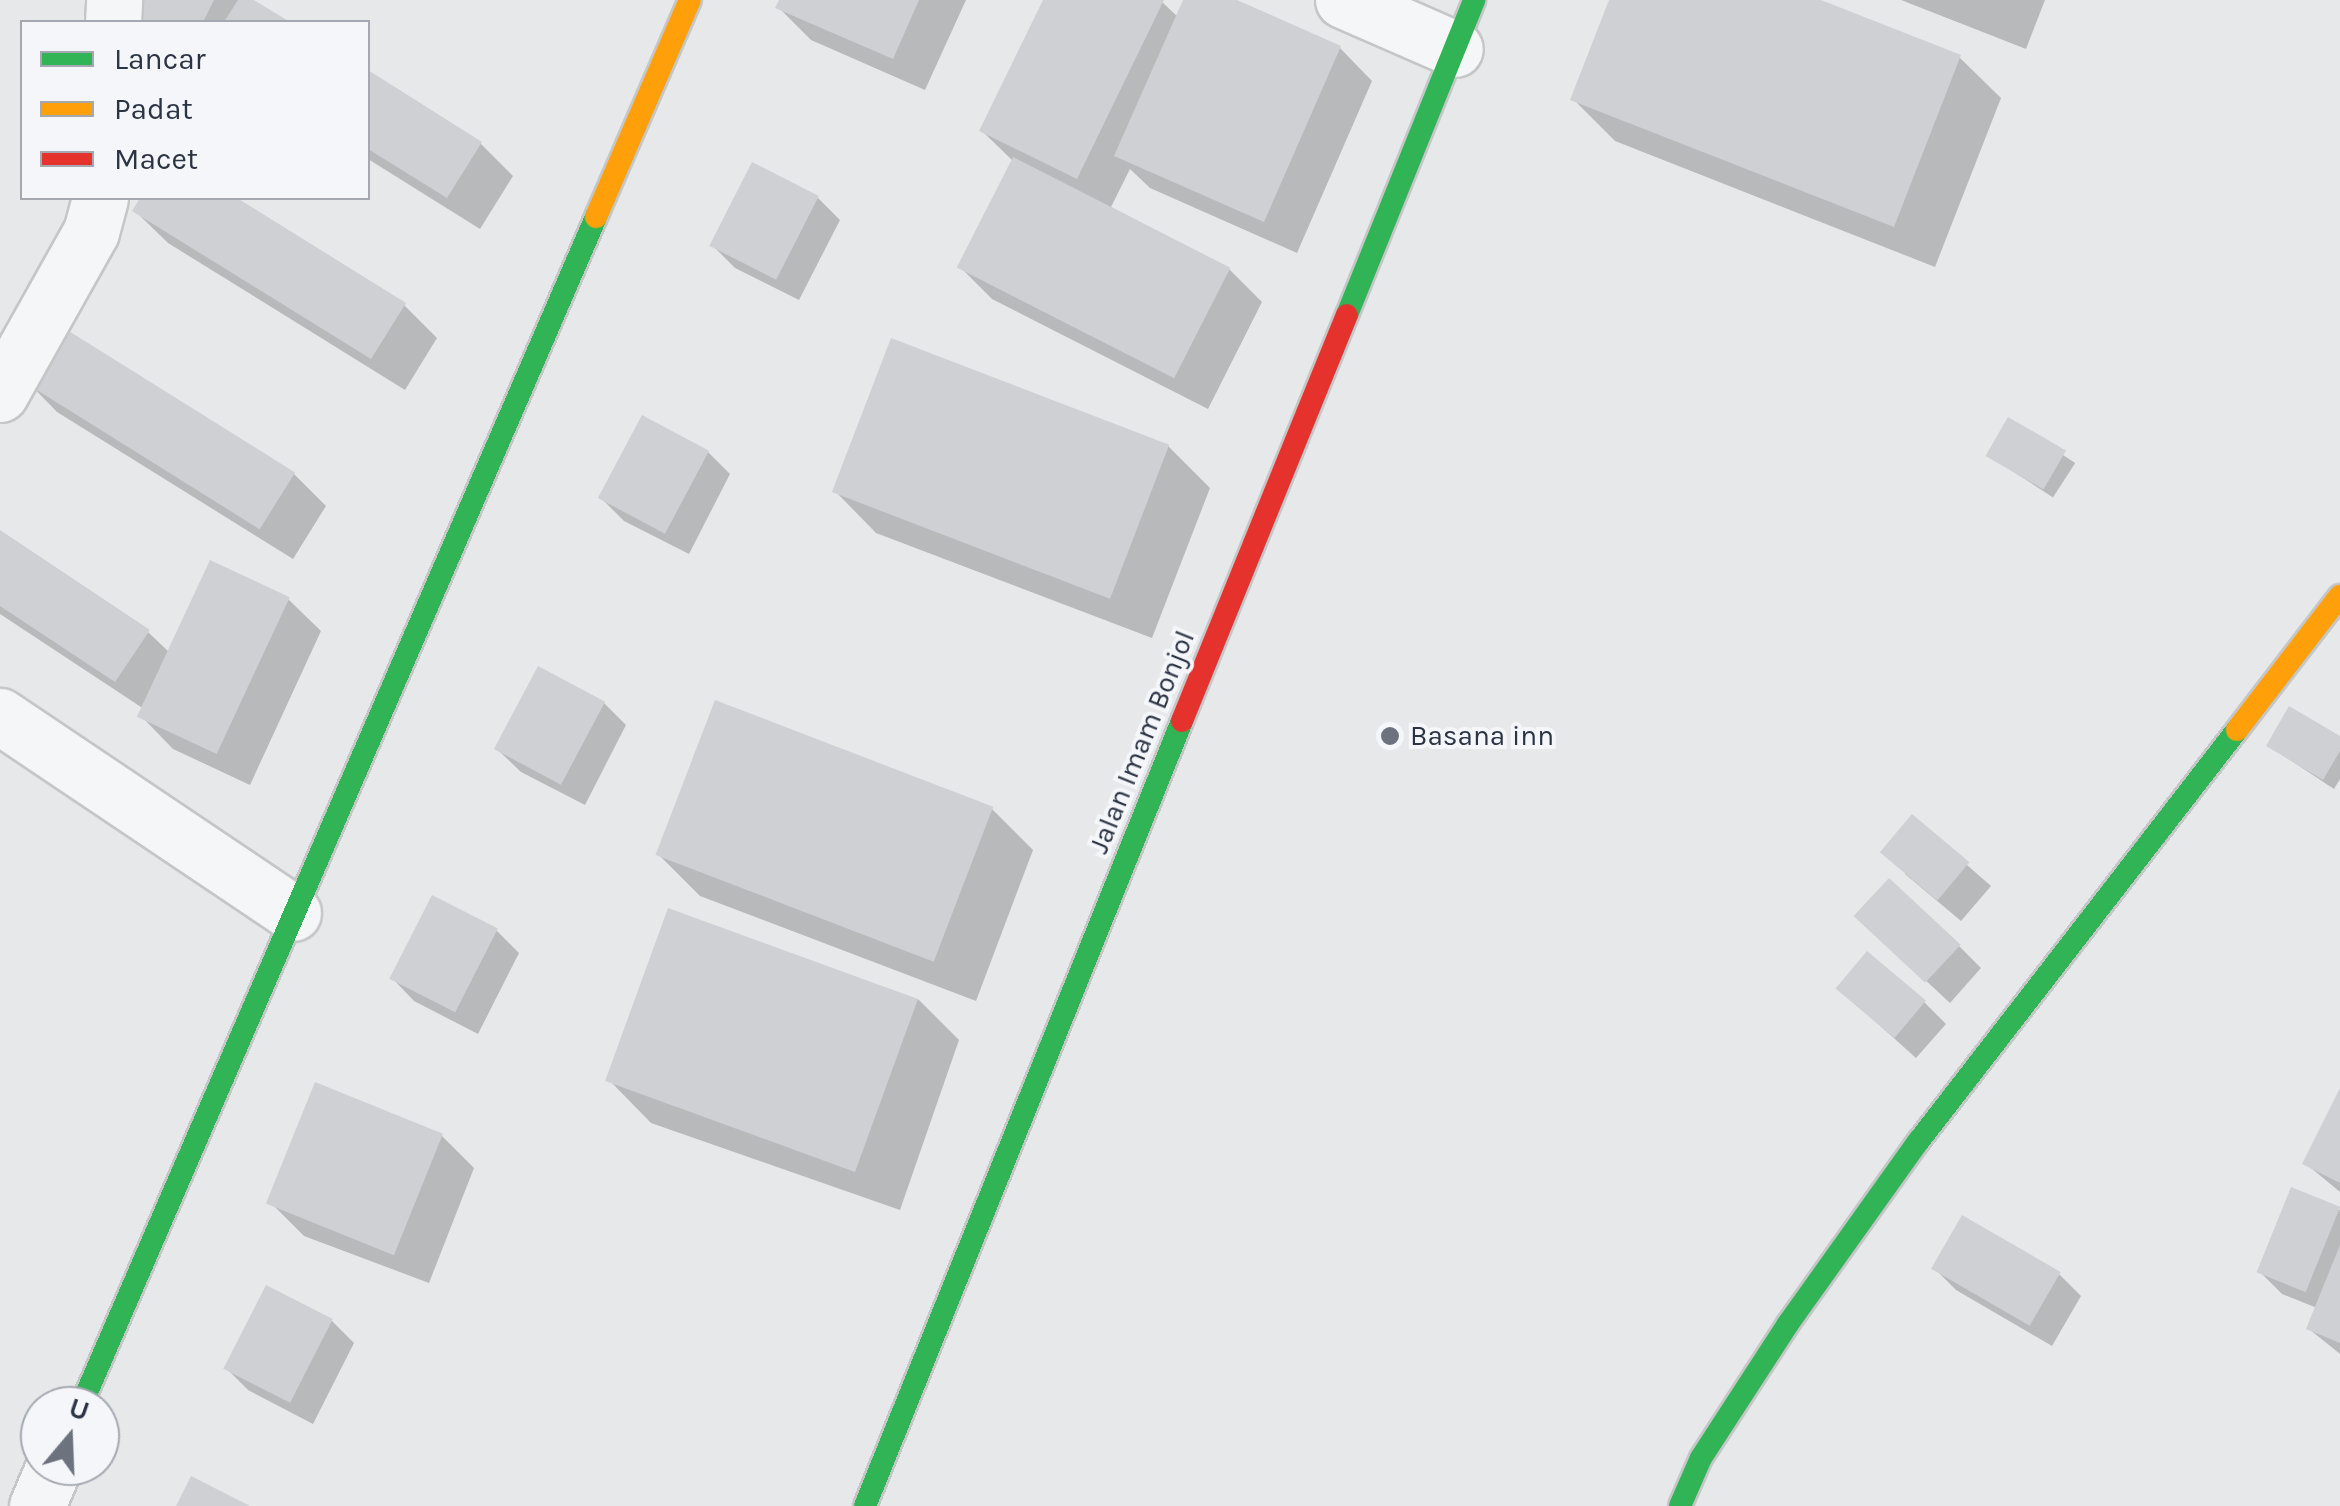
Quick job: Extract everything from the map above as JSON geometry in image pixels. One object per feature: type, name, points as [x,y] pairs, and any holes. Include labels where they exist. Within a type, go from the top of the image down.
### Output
[{"type":"street","points":[[90,1386],[690,0]]},
{"type":"street","points":[[1343,0],[1465,24]]},
{"type":"street","name":"Jalan Imam Bonjol","points":[[866,1506],[1465,24]]},
{"type":"street","points":[[0,394],[91,232],[99,200]]},
{"type":"street","points":[[1680,1506],[1702,1458],[1788,1324],[1907,1158],[2338,603]]},
{"type":"street","points":[[0,716],[293,912]]},
{"type":"building","points":[[132,0],[214,0],[204,20],[140,20],[125,13]]},
{"type":"building","points":[[238,0],[254,0],[287,20],[225,20]]},
{"type":"building","points":[[779,0],[919,0],[893,59],[775,8]]},
{"type":"building","points":[[1043,0],[1164,0],[1077,179],[979,131]]},
{"type":"building","points":[[1183,0],[1237,0],[1341,46],[1264,222],[1114,156]]},
{"type":"building","points":[[1609,0],[1821,0],[1961,55],[1894,227],[1570,100]]},
{"type":"building","points":[[370,71],[482,142],[447,198],[370,150]]},
{"type":"building","points":[[1013,157],[1230,268],[1174,378],[957,267]]},
{"type":"building","points":[[752,162],[819,196],[776,280],[709,246]]},
{"type":"building","points":[[139,200],[240,200],[406,303],[371,359],[132,211]]},
{"type":"building","points":[[56,323],[295,472],[260,529],[20,380]]},
{"type":"building","points":[[891,338],[1169,445],[1110,599],[832,492]]},
{"type":"building","points":[[642,415],[709,451],[665,534],[598,498]]},
{"type":"building","points":[[2008,417],[2066,450],[2044,489],[1986,456]]},
{"type":"building","points":[[0,530],[150,630],[115,682],[0,606]]},
{"type":"building","points":[[210,560],[290,597],[217,754],[137,717]]},
{"type":"building","points":[[538,666],[605,702],[561,785],[494,749]]},
{"type":"building","points":[[715,700],[993,807],[934,962],[656,855]]},
{"type":"building","points":[[2289,706],[2340,736],[2340,751],[2323,780],[2266,746]]},
{"type":"building","points":[[1912,814],[1969,862],[1937,901],[1880,852]]},
{"type":"building","points":[[1889,878],[1961,945],[1925,983],[1854,916]]},
{"type":"building","points":[[432,895],[498,929],[455,1012],[389,979]]},
{"type":"building","points":[[668,908],[918,999],[855,1172],[605,1081]]},
{"type":"building","points":[[1867,951],[1926,1000],[1894,1038],[1836,989]]},
{"type":"building","points":[[315,1082],[443,1134],[394,1255],[266,1203]]},
{"type":"building","points":[[2340,1088],[2340,1183],[2302,1164]]},
{"type":"building","points":[[2291,1187],[2340,1207],[2306,1292],[2257,1272]]},
{"type":"building","points":[[1962,1215],[2061,1272],[2030,1326],[1931,1269]]},
{"type":"building","points":[[2340,1245],[2340,1343],[2306,1329]]},
{"type":"building","points":[[266,1285],[333,1319],[290,1403],[223,1369]]},
{"type":"building","points":[[191,1476],[250,1506],[176,1506]]},
{"type":"traffic: fast","points":[[1347,315],[1474,0]]},
{"type":"traffic: fast","points":[[90,1386],[596,217]]},
{"type":"traffic: fast","points":[[865,1506],[1182,721]]},
{"type":"traffic: fast","points":[[1680,1506],[1701,1458],[1788,1324],[1918,1142],[2237,730]]},
{"type":"traffic: slow","points":[[596,217],[690,0]]},
{"type":"traffic: slow","points":[[2237,730],[2340,596]]},
{"type":"traffic: jam","points":[[1182,721],[1347,315]]},
{"type":"place","name":"Basana inn","points":[[1390,736]]}]
